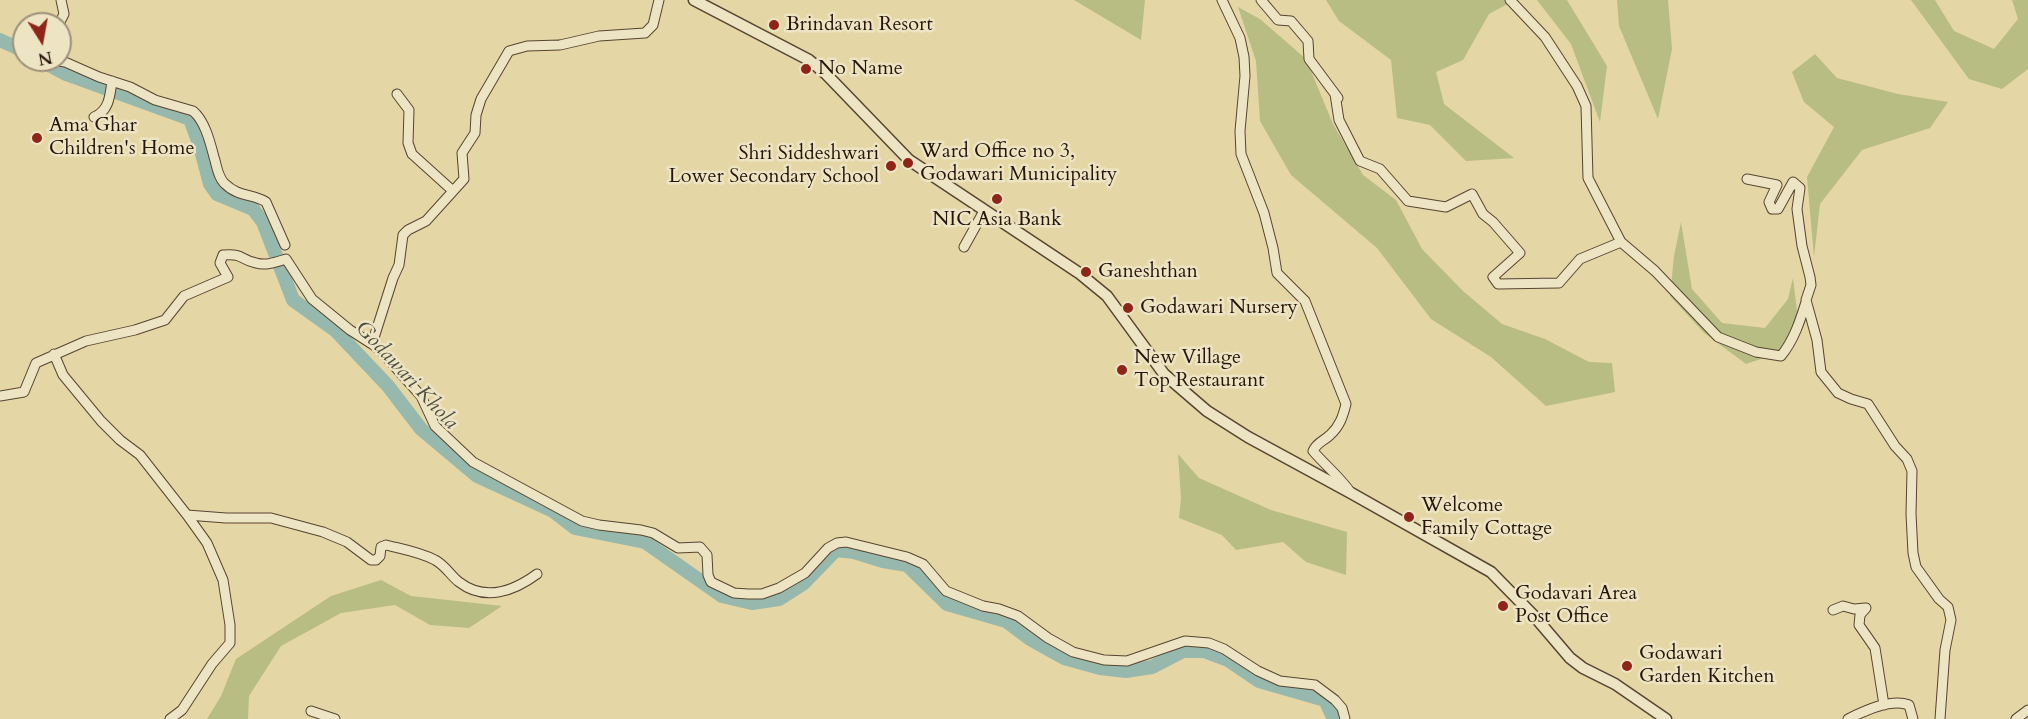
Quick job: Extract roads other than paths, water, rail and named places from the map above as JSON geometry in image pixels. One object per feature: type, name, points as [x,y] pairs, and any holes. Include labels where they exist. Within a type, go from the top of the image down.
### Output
[{"type":"street","points":[[372,344],[399,265],[403,235],[426,221],[464,179],[462,153],[475,133],[476,115],[481,99],[509,51],[527,46],[560,45],[599,36],[645,33],[653,25],[659,0]]},
{"type":"street","points":[[694,0],[809,60],[826,74],[909,160],[1079,273],[1107,296],[1164,374],[1206,411],[1248,437],[1491,572],[1583,668],[1615,684],[1666,719]]},
{"type":"street","points":[[1222,0],[1240,38],[1245,57],[1240,131],[1241,154],[1264,213],[1277,273],[1305,301],[1346,405],[1340,423],[1330,435],[1316,445],[1313,451],[1341,477],[1352,493]]},
{"type":"street","points":[[1261,0],[1278,21],[1291,21],[1308,41],[1309,59],[1342,102]]},
{"type":"street","points":[[1510,0],[1545,37],[1577,86],[1586,106],[1588,178],[1621,242],[1655,271],[1718,338],[1755,352],[1781,356],[1789,346],[1797,328],[1810,285],[1797,209],[1800,188],[1793,182],[1778,209],[1772,209],[1769,202],[1777,185],[1747,179]]},
{"type":"street","points":[[72,65],[130,87],[155,100],[193,111],[206,131],[221,180],[243,195],[266,202],[285,245]]},
{"type":"street","points":[[94,117],[101,114],[110,99],[112,81]]},
{"type":"street","points":[[397,94],[409,110],[408,143],[412,154],[453,191]]},
{"type":"street","points":[[1335,94],[1339,120],[1360,160],[1380,169],[1408,201],[1446,207],[1472,194],[1484,214],[1520,253],[1493,277],[1498,284],[1559,283],[1580,259],[1621,242]]},
{"type":"street","points":[[964,247],[984,211]]},
{"type":"street","points":[[0,396],[24,392],[36,363],[54,354],[86,341],[135,330],[165,320],[183,296],[228,277],[220,263],[223,255],[237,254],[253,263],[264,264],[286,260],[312,299],[350,330],[381,351],[421,396],[435,426],[473,462],[582,521],[653,533],[678,548],[700,547],[707,555],[708,575],[711,582],[734,593],[762,594],[779,588],[805,573],[831,545],[846,542],[916,560],[933,574],[946,591],[983,606],[1018,616],[1072,652],[1104,660],[1127,661],[1185,641],[1209,643],[1280,681],[1315,686],[1327,692],[1342,708],[1345,719]]},
{"type":"street","points":[[1806,300],[1817,340],[1821,372],[1838,393],[1868,404],[1895,446],[1907,459],[1912,471],[1911,514],[1916,567],[1939,599],[1948,607],[1951,620],[1944,661],[1940,719]]},
{"type":"street","points":[[54,354],[63,375],[101,421],[140,456],[187,515],[207,543],[222,580],[230,625],[230,643],[212,664],[182,710],[170,719]]},
{"type":"street","points":[[187,515],[271,518],[323,532],[363,552],[371,560],[376,560],[380,556],[381,547],[386,544],[437,560],[460,583],[481,592],[503,593],[524,584],[537,574]]},
{"type":"street","points":[[1833,610],[1843,606],[1854,609],[1866,608],[1860,615],[1859,625],[1875,648],[1884,705]]},
{"type":"street","points":[[1848,719],[1884,705],[1904,703],[1909,705],[1913,719]]},
{"type":"street","points":[[2016,719],[2028,710]]},
{"type":"street","points":[[311,711],[335,719]]},
{"type":"waterway","name":"Godawari Khola","points":[[0,40],[12,46]]},
{"type":"waterway","name":"Godawari Khola","points":[[62,72],[190,119],[210,184],[217,194],[253,209],[263,222],[293,300],[335,330],[388,386],[421,429],[477,476],[553,511],[575,528],[645,542],[722,596],[752,603],[779,599],[804,583],[836,550],[907,565],[947,604],[1006,621],[1030,639],[1064,658],[1100,668],[1126,671],[1152,667],[1183,651],[1204,651],[1228,660],[1259,681],[1325,700],[1334,719]]},
{"type":"place","name":"Brindavan Resort","points":[[774,25]]},
{"type":"place","name":"No Name","points":[[806,69]]},
{"type":"place","name":"Ama Ghar Children's Home","points":[[37,138]]},
{"type":"place","name":"Ward Office no 3, Godawari Municipality","points":[[908,163]]},
{"type":"place","name":"Shri Siddeshwari Lower Secondary School","points":[[891,166]]},
{"type":"place","name":"NIC Asia Bank","points":[[997,199]]},
{"type":"place","name":"Ganeshthan","points":[[1086,272]]},
{"type":"place","name":"Godawari Nursery","points":[[1128,308]]},
{"type":"place","name":"New Village Top Restaurant","points":[[1122,370]]},
{"type":"place","name":"Welcome Family Cottage","points":[[1409,517]]},
{"type":"place","name":"Godavari Area Post Office","points":[[1503,606]]},
{"type":"place","name":"Godawari Garden Kitchen","points":[[1627,666]]}]
